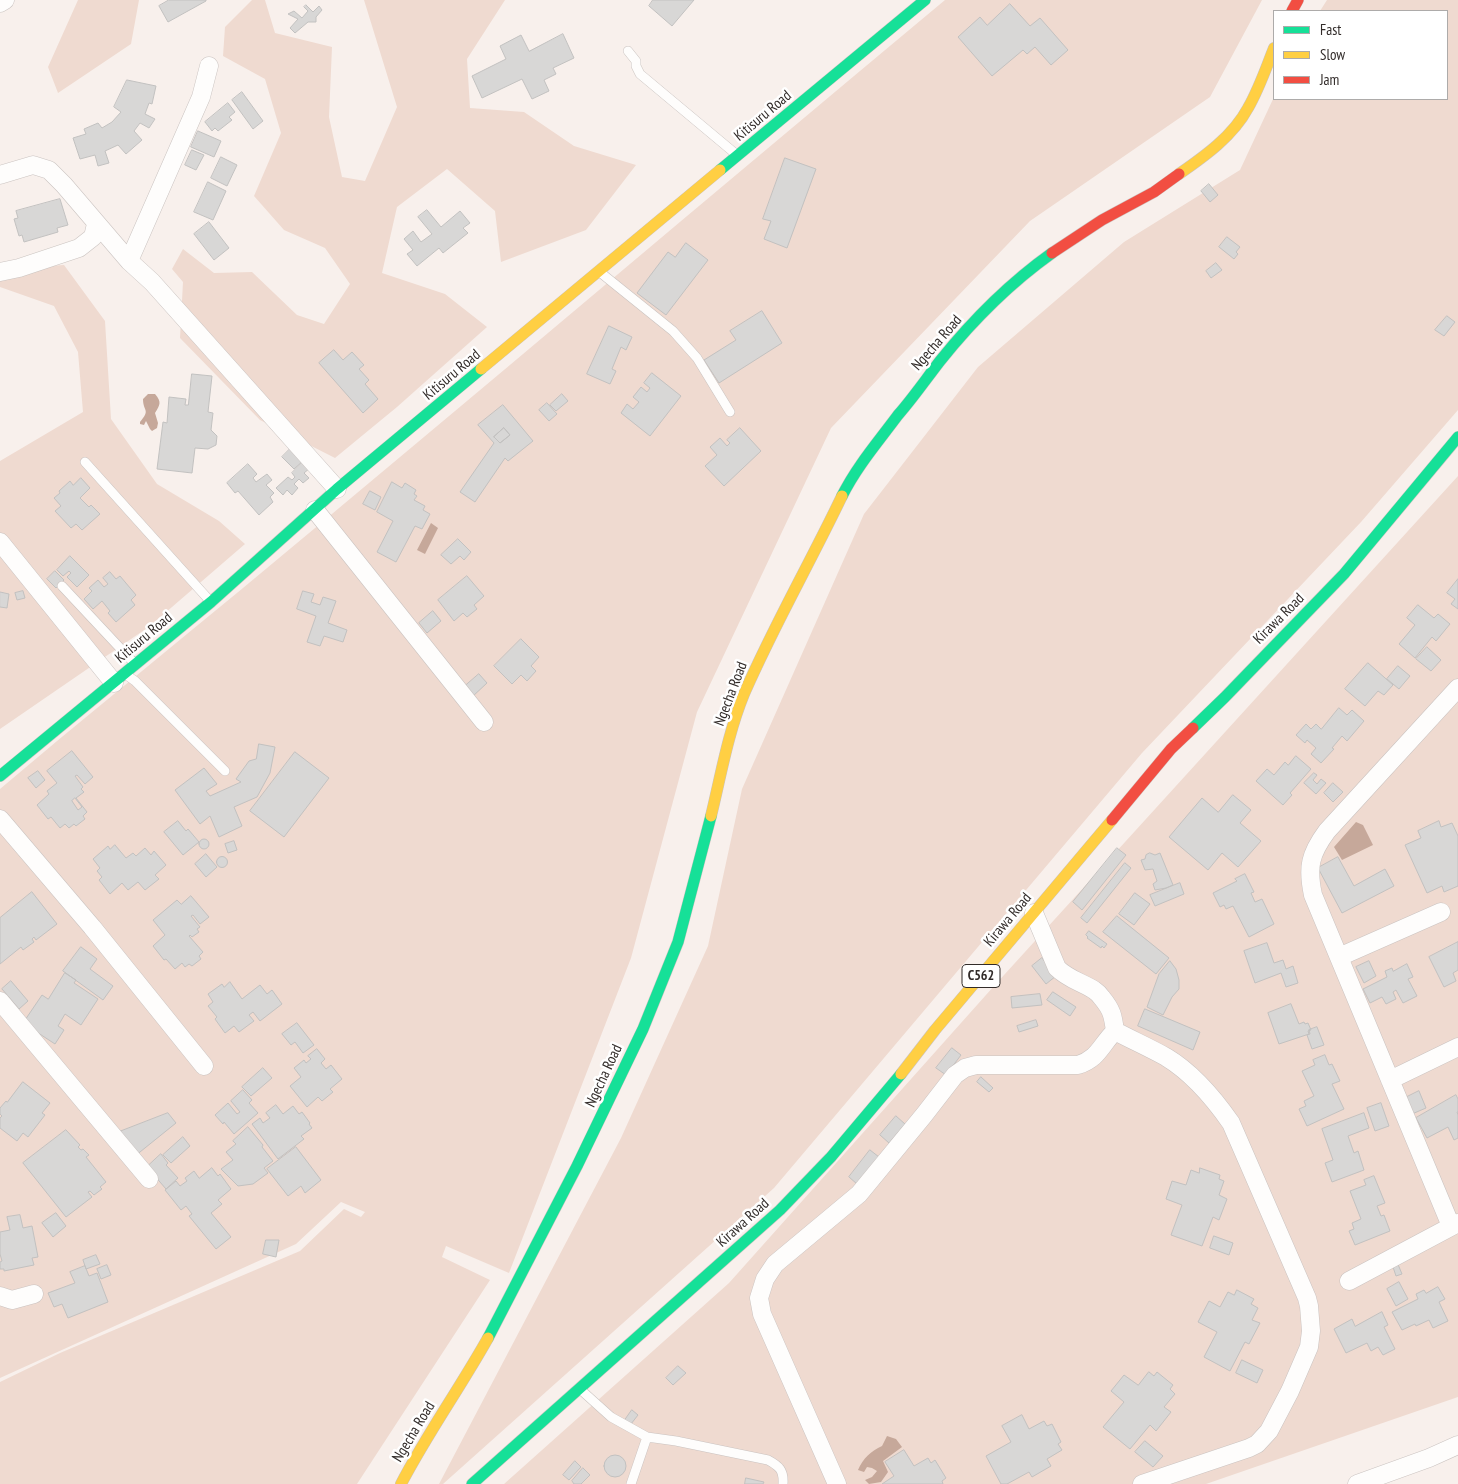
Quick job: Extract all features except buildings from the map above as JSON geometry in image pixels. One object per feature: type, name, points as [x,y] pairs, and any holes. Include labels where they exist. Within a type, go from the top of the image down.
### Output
[{"type":"main road","name":"Kitisuru Road","points":[[0,776],[136,665],[338,490],[925,0]]},
{"type":"main road","name":"Ngecha Road","points":[[401,1484],[501,1315],[592,1137],[643,1029],[678,942],[734,722],[744,695],[850,480],[873,446],[941,360],[970,327],[1022,276],[1068,241],[1154,192],[1173,179],[1205,156],[1230,133],[1248,109],[1273,50]]},
{"type":"main road","name":"Kirawa Road","points":[[472,1484],[780,1210],[820,1169],[893,1084],[935,1030],[1171,749],[1328,591],[1458,437]]},
{"type":"street","points":[[0,3],[5,0]]},
{"type":"street","points":[[129,261],[201,97],[209,66]]},
{"type":"street","points":[[0,175],[33,165],[49,170],[129,261],[152,282],[338,490]]},
{"type":"street","points":[[0,272],[19,268],[79,248],[93,237],[96,224]]},
{"type":"street","points":[[315,510],[484,722]]},
{"type":"street","points":[[0,542],[119,678]]},
{"type":"street","points":[[1349,1281],[1454,1224],[1390,1080],[1313,896],[1309,873],[1312,856],[1327,831],[1458,688]]},
{"type":"street","points":[[0,819],[92,927],[204,1066]]},
{"type":"street","points":[[1339,957],[1441,912]]},
{"type":"street","points":[[837,1484],[762,1314],[759,1298],[766,1279],[775,1264],[858,1194],[924,1115],[954,1075],[965,1068],[976,1065],[1078,1065],[1094,1057],[1114,1031],[1110,1008],[1096,991],[1063,974],[1057,968],[1034,913]]},
{"type":"street","points":[[0,1001],[148,1179]]},
{"type":"street","points":[[1114,1031],[1168,1058],[1205,1090],[1232,1123],[1307,1298],[1311,1323],[1310,1339],[1306,1354],[1282,1407],[1263,1438],[1249,1448],[1142,1484]]},
{"type":"street","points":[[1390,1080],[1458,1047]]},
{"type":"street","points":[[0,1296],[12,1300],[34,1294]]},
{"type":"street","points":[[1357,1484],[1429,1458],[1458,1445]]},
{"type":"lane","points":[[628,51],[636,61],[640,74],[738,156]]},
{"type":"lane","points":[[599,272],[672,331],[697,358],[730,412]]},
{"type":"lane","points":[[85,462],[211,602]]},
{"type":"lane","points":[[62,586],[136,665]]},
{"type":"lane","points":[[119,678],[135,681],[225,771]]},
{"type":"lane","points":[[579,1388],[611,1417],[647,1437],[768,1460],[779,1466],[784,1477],[783,1484]]},
{"type":"lane","points":[[631,1484],[647,1437]]},
{"type":"shaded area","points":[[78,0],[139,0],[131,44],[58,93],[48,67]]},
{"type":"shaded area","points":[[252,0],[265,0],[275,33],[332,47],[329,117],[342,177],[365,181],[397,107],[364,0],[505,0],[467,59],[470,108],[524,112],[574,146],[636,165],[586,230],[501,262],[495,211],[447,169],[397,207],[382,273],[445,294],[487,327],[397,407],[335,458],[260,420],[180,338],[183,282],[172,269],[183,249],[214,273],[252,272],[297,315],[324,324],[350,284],[325,248],[284,230],[254,196],[281,133],[265,79],[223,56],[225,27]]},
{"type":"shaded area","points":[[945,0],[1262,0],[1210,97],[1030,221],[831,428],[697,712],[631,958],[509,1273],[446,1246],[442,1257],[490,1280],[357,1484],[0,1484],[0,1382],[60,1353],[300,1251],[344,1209],[361,1217],[365,1212],[341,1202],[296,1244],[0,1378],[0,789],[331,515]]},
{"type":"shaded area","points":[[1327,0],[1458,0],[1458,410],[1361,522],[1142,753],[774,1188],[443,1484],[439,1484],[621,1138],[708,946],[742,789],[864,514],[978,367],[1124,242],[1240,170],[1273,99],[1448,100],[1448,10],[1321,10]]},
{"type":"shaded area","points":[[64,265],[105,321],[111,419],[157,484],[219,521],[245,544],[150,626],[0,729],[0,461],[83,412],[78,352],[54,306],[0,287],[0,269]]},
{"type":"shaded area","points":[[148,394],[155,394],[159,401],[159,406],[155,413],[158,423],[157,428],[152,431],[146,421],[144,425],[140,424],[146,412],[143,399]]},
{"type":"shaded area","points":[[1458,476],[1458,1397],[1206,1484],[504,1484],[729,1283],[994,986]]},
{"type":"shaded area","points":[[431,523],[438,528],[425,554],[417,550]]},
{"type":"shaded area","points":[[1356,822],[1363,825],[1373,845],[1342,860],[1334,847]]},
{"type":"shaded area","points":[[887,1436],[896,1439],[902,1447],[883,1461],[888,1472],[881,1482],[869,1484],[865,1480],[872,1477],[877,1471],[867,1467],[864,1472],[858,1470],[868,1455],[882,1446]]},
{"type":"traffic: fast","points":[[720,170],[925,0]]},
{"type":"traffic: fast","points":[[842,496],[868,454],[952,346],[978,317],[1007,290],[1052,253]]},
{"type":"traffic: fast","points":[[0,776],[211,602],[337,489],[481,369]]},
{"type":"traffic: fast","points":[[1193,728],[1344,574],[1458,437]]},
{"type":"traffic: fast","points":[[488,1338],[577,1166],[643,1029],[678,942],[711,816]]},
{"type":"traffic: fast","points":[[472,1484],[780,1210],[831,1157],[901,1074]]},
{"type":"traffic: slow","points":[[1179,174],[1218,145],[1235,128],[1256,93],[1273,50]]},
{"type":"traffic: slow","points":[[481,369],[720,170]]},
{"type":"traffic: slow","points":[[711,816],[729,739],[744,694],[767,644],[842,496]]},
{"type":"traffic: slow","points":[[901,1074],[935,1030],[1112,820]]},
{"type":"traffic: slow","points":[[401,1484],[488,1338]]},
{"type":"traffic: jam","points":[[1293,10],[1298,0]]},
{"type":"traffic: jam","points":[[1052,253],[1102,220],[1154,192],[1179,174]]},
{"type":"traffic: jam","points":[[1112,820],[1171,749],[1193,728]]}]
